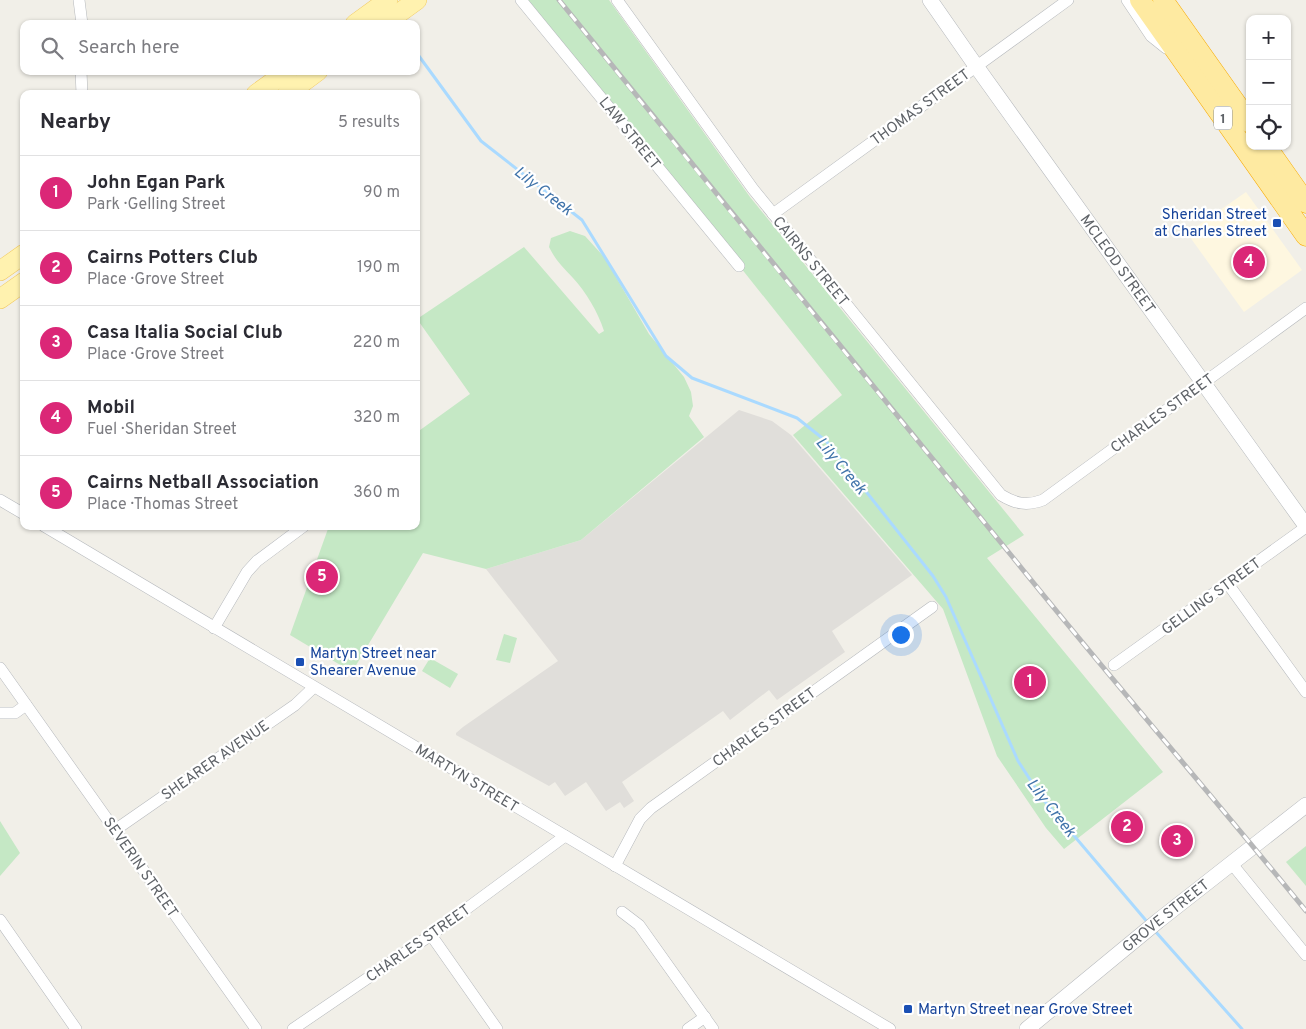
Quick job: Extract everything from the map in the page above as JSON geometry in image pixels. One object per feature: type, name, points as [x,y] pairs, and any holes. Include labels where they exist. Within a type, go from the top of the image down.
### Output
[{"type":"highway","name":"1","points":[[1140,0],[1306,236]]},
{"type":"highway","name":"1","points":[[1162,0],[1246,117]]},
{"type":"highway","points":[[1269,150],[1306,204]]},
{"type":"main road","points":[[366,20],[411,5]]},
{"type":"main road","points":[[262,90],[282,75]]},
{"type":"main road","points":[[292,90],[313,75]]},
{"type":"main road","points":[[0,271],[20,257]]},
{"type":"main road","points":[[0,298],[20,285]]},
{"type":"street","points":[[79,0],[82,20]]},
{"type":"street","name":"LAW STREET","points":[[521,0],[739,266]]},
{"type":"street","name":"CAIRNS STREET","points":[[617,0],[773,214],[1001,494],[1022,504]]},
{"type":"street","name":"MCLEOD STREET","points":[[930,0],[1306,527]]},
{"type":"street","name":"THOMAS STREET","points":[[773,214],[1068,0]]},
{"type":"street","points":[[1127,0],[1151,36],[1182,59]]},
{"type":"street","points":[[82,75],[82,90]]},
{"type":"street","name":"CHARLES STREET","points":[[1022,504],[1043,500],[1304,311]]},
{"type":"street","points":[[0,500],[20,512]]},
{"type":"street","name":"GELLING STREET","points":[[1114,665],[1306,527]]},
{"type":"street","name":"MARTYN STREET","points":[[51,530],[313,688],[890,1029]]},
{"type":"street","points":[[214,628],[247,572],[257,561],[299,530]]},
{"type":"street","points":[[1228,584],[1306,692]]},
{"type":"street","name":"CHARLES STREET","points":[[615,866],[640,820],[651,808],[932,607]]},
{"type":"street","name":"SEVERIN STREET","points":[[0,668],[256,1029]]},
{"type":"street","name":"SHEARER AVENUE","points":[[115,830],[295,705],[313,688]]},
{"type":"street","points":[[0,713],[15,713],[26,705]]},
{"type":"street","name":"GROVE STREET","points":[[1027,1029],[1158,921],[1306,805]]},
{"type":"street","name":"CHARLES STREET","points":[[293,1029],[431,935],[565,836]]},
{"type":"street","points":[[1232,864],[1306,955]]},
{"type":"street","points":[[622,912],[639,925],[713,1029]]},
{"type":"street","points":[[0,920],[76,1029]]},
{"type":"street","points":[[431,935],[497,1029]]},
{"type":"street","points":[[688,1029],[705,1018]]},
{"type":"shaded area","points":[[1246,192],[1302,270],[1244,312],[1187,233]]},
{"type":"shaded area","points":[[739,410],[772,421],[791,435],[912,575],[832,631],[845,652],[777,700],[769,690],[730,720],[723,711],[622,782],[634,801],[624,808],[620,802],[606,811],[586,782],[565,796],[555,782],[549,786],[456,735],[463,727],[558,661],[486,569],[581,540]]},
{"type":"green space","points":[[528,0],[609,0],[750,197],[1024,535],[987,558],[1163,772],[1064,849],[1046,828],[997,756],[943,609],[793,435],[842,395]]},
{"type":"green space","points":[[570,231],[585,236],[605,258],[649,334],[684,377],[691,392],[693,406],[689,416],[704,437],[581,540],[486,569],[423,553],[352,672],[290,635],[328,530],[420,530],[420,430],[470,394],[420,323],[420,317],[524,247],[599,334],[604,331],[587,296],[557,260],[549,247],[551,238]]},
{"type":"green space","points":[[504,634],[517,638],[510,663],[496,660]]},
{"type":"green space","points":[[430,658],[458,674],[450,688],[422,671]]},
{"type":"green space","points":[[0,821],[20,853],[0,876]]},
{"type":"green space","points":[[1306,846],[1306,886],[1286,862]]},
{"type":"waterway","name":"Lily Creek","points":[[420,57],[481,141],[582,220],[666,356],[692,378],[797,418],[826,441],[933,576],[946,597],[1018,761],[1042,798],[1149,924]]},
{"type":"waterway","points":[[1155,931],[1242,1029]]},
{"type":"railway","points":[[559,0],[1051,604],[1306,911]]},
{"type":"place","name":"Sheridan Street at Charles Street","points":[[1277,223]]},
{"type":"place","name":"Mobil","points":[[1249,262]]},
{"type":"place","name":"Cairns Netball Association","points":[[322,577]]},
{"type":"place","name":"Martyn Street near Shearer Avenue","points":[[300,662]]},
{"type":"place","name":"John Egan Park","points":[[1030,682]]},
{"type":"place","name":"Cairns Potters Club","points":[[1127,827]]},
{"type":"place","name":"Casa Italia Social Club","points":[[1177,841]]},
{"type":"place","name":"Martyn Street near Grove Street","points":[[908,1009]]}]
